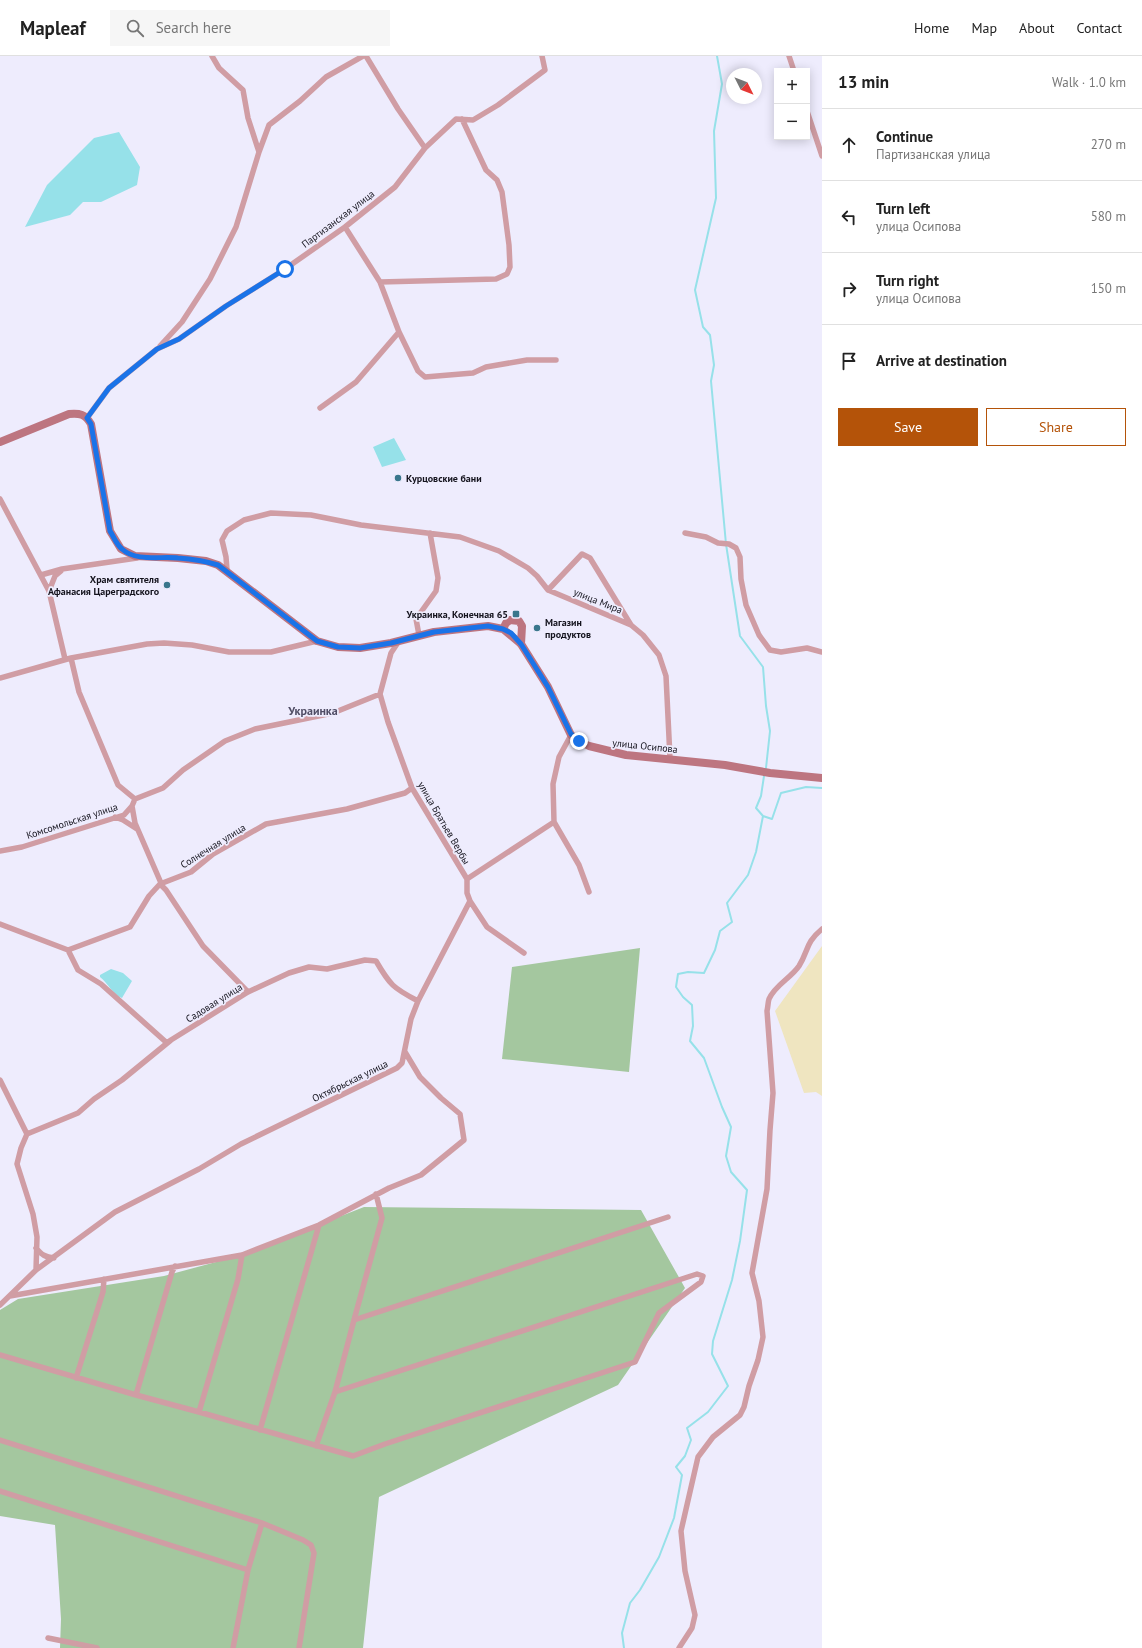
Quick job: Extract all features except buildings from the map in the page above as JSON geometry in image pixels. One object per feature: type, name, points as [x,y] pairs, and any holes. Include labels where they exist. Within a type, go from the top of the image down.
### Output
[{"type":"main road","points":[[0,442],[69,414],[79,413],[87,418],[91,424],[110,531],[121,549],[135,556],[206,561],[218,565],[227,570],[317,641],[338,647],[360,648],[399,641],[419,635],[488,626],[503,629],[506,623],[510,620],[519,621],[522,626],[521,644]]},
{"type":"main road","name":"улица Осипова","points":[[503,629],[511,633],[521,644],[548,687],[571,734],[579,741],[589,746],[626,755],[670,758],[726,765],[770,773],[822,778]]},
{"type":"street","points":[[212,56],[219,68],[243,90],[248,118],[259,152]]},
{"type":"street","points":[[157,349],[182,322],[210,279],[236,227],[259,152],[269,125],[300,101],[326,77],[363,56]]},
{"type":"street","points":[[366,56],[398,109],[425,148]]},
{"type":"street","name":"Партизанская улица","points":[[87,418],[109,388],[157,349],[179,339],[226,306],[285,269],[345,227],[395,187],[425,148],[456,119],[473,120],[498,105],[545,70],[542,56]]},
{"type":"street","points":[[789,56],[793,68]]},
{"type":"street","points":[[380,282],[496,279],[507,274],[510,267],[509,246],[502,192],[497,180],[486,170],[462,119]]},
{"type":"street","points":[[810,120],[822,156]]},
{"type":"street","points":[[345,227],[380,282],[399,332],[418,371],[425,377],[473,373],[486,367],[527,360],[556,360]]},
{"type":"street","points":[[320,408],[356,382],[399,332]]},
{"type":"street","points":[[0,499],[49,591],[79,692],[118,785],[136,799],[163,788],[183,770],[225,741],[255,730],[333,713],[380,694],[391,653],[399,641]]},
{"type":"street","name":"улица Мира","points":[[227,570],[222,540],[227,531],[244,520],[272,513],[310,515],[361,525],[460,536],[499,551],[528,568],[537,576],[548,590],[631,625],[643,635],[660,655],[666,676],[670,758]]},
{"type":"street","points":[[419,635],[416,619],[436,591],[438,578],[430,533]]},
{"type":"street","points":[[685,533],[706,538],[718,543],[729,544],[736,548],[740,557],[741,579],[746,605],[760,635],[770,650],[781,652],[807,648],[822,652]]},
{"type":"street","points":[[548,590],[582,554],[590,558],[631,625]]},
{"type":"street","points":[[41,575],[62,569],[146,557]]},
{"type":"street","points":[[49,591],[55,576],[62,569]]},
{"type":"street","points":[[0,678],[68,659],[147,644],[164,643],[192,645],[229,652],[271,652],[317,641]]},
{"type":"street","name":"улица Братьев Вербы","points":[[380,694],[388,722],[412,788],[467,879]]},
{"type":"street","points":[[571,734],[559,757],[553,784],[554,822],[579,865],[589,892]]},
{"type":"street","name":"Солнечная улица","points":[[68,950],[130,927],[149,896],[160,884],[191,872],[213,854],[266,824],[347,809],[405,793],[412,788]]},
{"type":"street","name":"Комсомольская улица","points":[[0,851],[22,847],[124,815],[136,799]]},
{"type":"street","points":[[132,806],[135,823],[162,883],[160,884],[166,890],[203,946],[248,992]]},
{"type":"street","points":[[115,817],[128,822],[138,831]]},
{"type":"street","points":[[524,953],[487,926],[470,901],[467,893],[467,879],[554,822]]},
{"type":"street","name":"Октябрьская улица","points":[[0,1305],[36,1270],[115,1212],[199,1169],[241,1144],[397,1068],[402,1063],[411,1019],[418,1001],[470,901]]},
{"type":"street","points":[[0,924],[68,950],[78,970],[101,984],[167,1043]]},
{"type":"street","points":[[678,1648],[692,1628],[695,1615],[685,1571],[681,1531],[698,1457],[713,1437],[740,1415],[744,1407],[762,1343],[763,1326],[752,1273],[763,1217],[774,1093],[767,1011],[769,999],[775,990],[796,971],[811,940],[822,929]]},
{"type":"street","name":"Садовая улица","points":[[27,1134],[78,1113],[94,1099],[122,1080],[167,1043],[248,992],[289,972],[309,967],[327,969],[365,960],[376,961],[389,982],[399,991],[418,1001]]},
{"type":"street","points":[[9,1296],[242,1255],[319,1225],[376,1194],[421,1175],[464,1140],[460,1114],[441,1098],[420,1076],[404,1052]]},
{"type":"street","points":[[0,1080],[27,1134],[21,1148],[17,1164],[33,1214],[36,1237],[36,1270]]},
{"type":"street","points":[[316,1446],[335,1392],[382,1218],[376,1194]]},
{"type":"street","points":[[354,1320],[668,1217]]},
{"type":"street","points":[[260,1430],[319,1225]]},
{"type":"street","points":[[36,1248],[46,1257],[54,1258]]},
{"type":"street","points":[[199,1412],[238,1279],[242,1255]]},
{"type":"street","points":[[136,1395],[175,1266]]},
{"type":"street","points":[[0,1355],[76,1378],[353,1456],[385,1444],[634,1362],[659,1313],[701,1282],[703,1276],[697,1274],[335,1392]]},
{"type":"street","points":[[76,1378],[103,1292],[104,1279]]},
{"type":"street","points":[[0,1440],[262,1523],[303,1540],[311,1545],[314,1553],[298,1648]]},
{"type":"street","points":[[0,1491],[248,1570]]},
{"type":"street","points":[[233,1648],[248,1570],[262,1523]]},
{"type":"street","points":[[48,1638],[97,1648]]},
{"type":"green space","points":[[640,948],[629,1072],[502,1059],[512,967]]},
{"type":"green space","points":[[364,1207],[641,1210],[685,1288],[618,1385],[379,1497],[363,1648],[60,1648],[61,1619],[55,1525],[0,1516],[0,1310],[18,1299],[164,1276],[242,1255]]},
{"type":"sand","points":[[822,946],[822,1096],[816,1092],[804,1093],[775,1011]]},
{"type":"water","points":[[119,132],[140,167],[137,185],[101,202],[83,202],[70,215],[25,227],[47,185],[94,138]]},
{"type":"water","points":[[394,438],[406,460],[382,467],[373,447]]},
{"type":"water","points":[[111,969],[123,973],[132,981],[122,998],[116,994],[100,977],[100,975]]},
{"type":"waterway","points":[[717,56],[722,84],[714,131],[716,198],[695,290],[703,327],[710,335],[714,365],[711,381],[726,544],[740,636],[763,667],[766,706],[770,731],[766,768]]},
{"type":"waterway","points":[[624,1648],[622,1633],[630,1603],[640,1590],[659,1557],[674,1518],[682,1475],[676,1467],[685,1456],[691,1440],[687,1428],[708,1412],[728,1386],[712,1354],[713,1341],[732,1280],[740,1241],[747,1190],[731,1172],[726,1156],[731,1127],[704,1058],[690,1041],[693,1026],[692,1005],[683,997],[676,987],[678,974],[688,972],[704,973],[715,950],[720,931],[732,922],[727,903],[748,875],[756,852],[763,816],[756,808],[761,796],[764,776]]},
{"type":"waterway","points":[[763,816],[772,819],[781,793],[806,787],[822,788]]},
{"type":"place","name":"Курцовские бани","points":[[398,478]]},
{"type":"place","name":"Храм святителя Афанасия Цареградского","points":[[167,585]]},
{"type":"place","name":"Украинка, Конечная 65","points":[[516,614]]},
{"type":"place","name":"Магазин продуктов","points":[[537,628]]},
{"type":"district","name":"Украинка","points":[[313,710]]},
{"type":"route","points":[[285,269],[226,306],[179,339],[157,349],[109,388],[87,418],[91,424],[110,531],[117,543],[121,549],[135,556],[206,561],[218,565],[227,570],[317,641],[338,647],[360,648],[391,643],[434,632],[488,626],[503,629],[511,633],[521,644],[548,687],[571,734],[579,741]]}]
